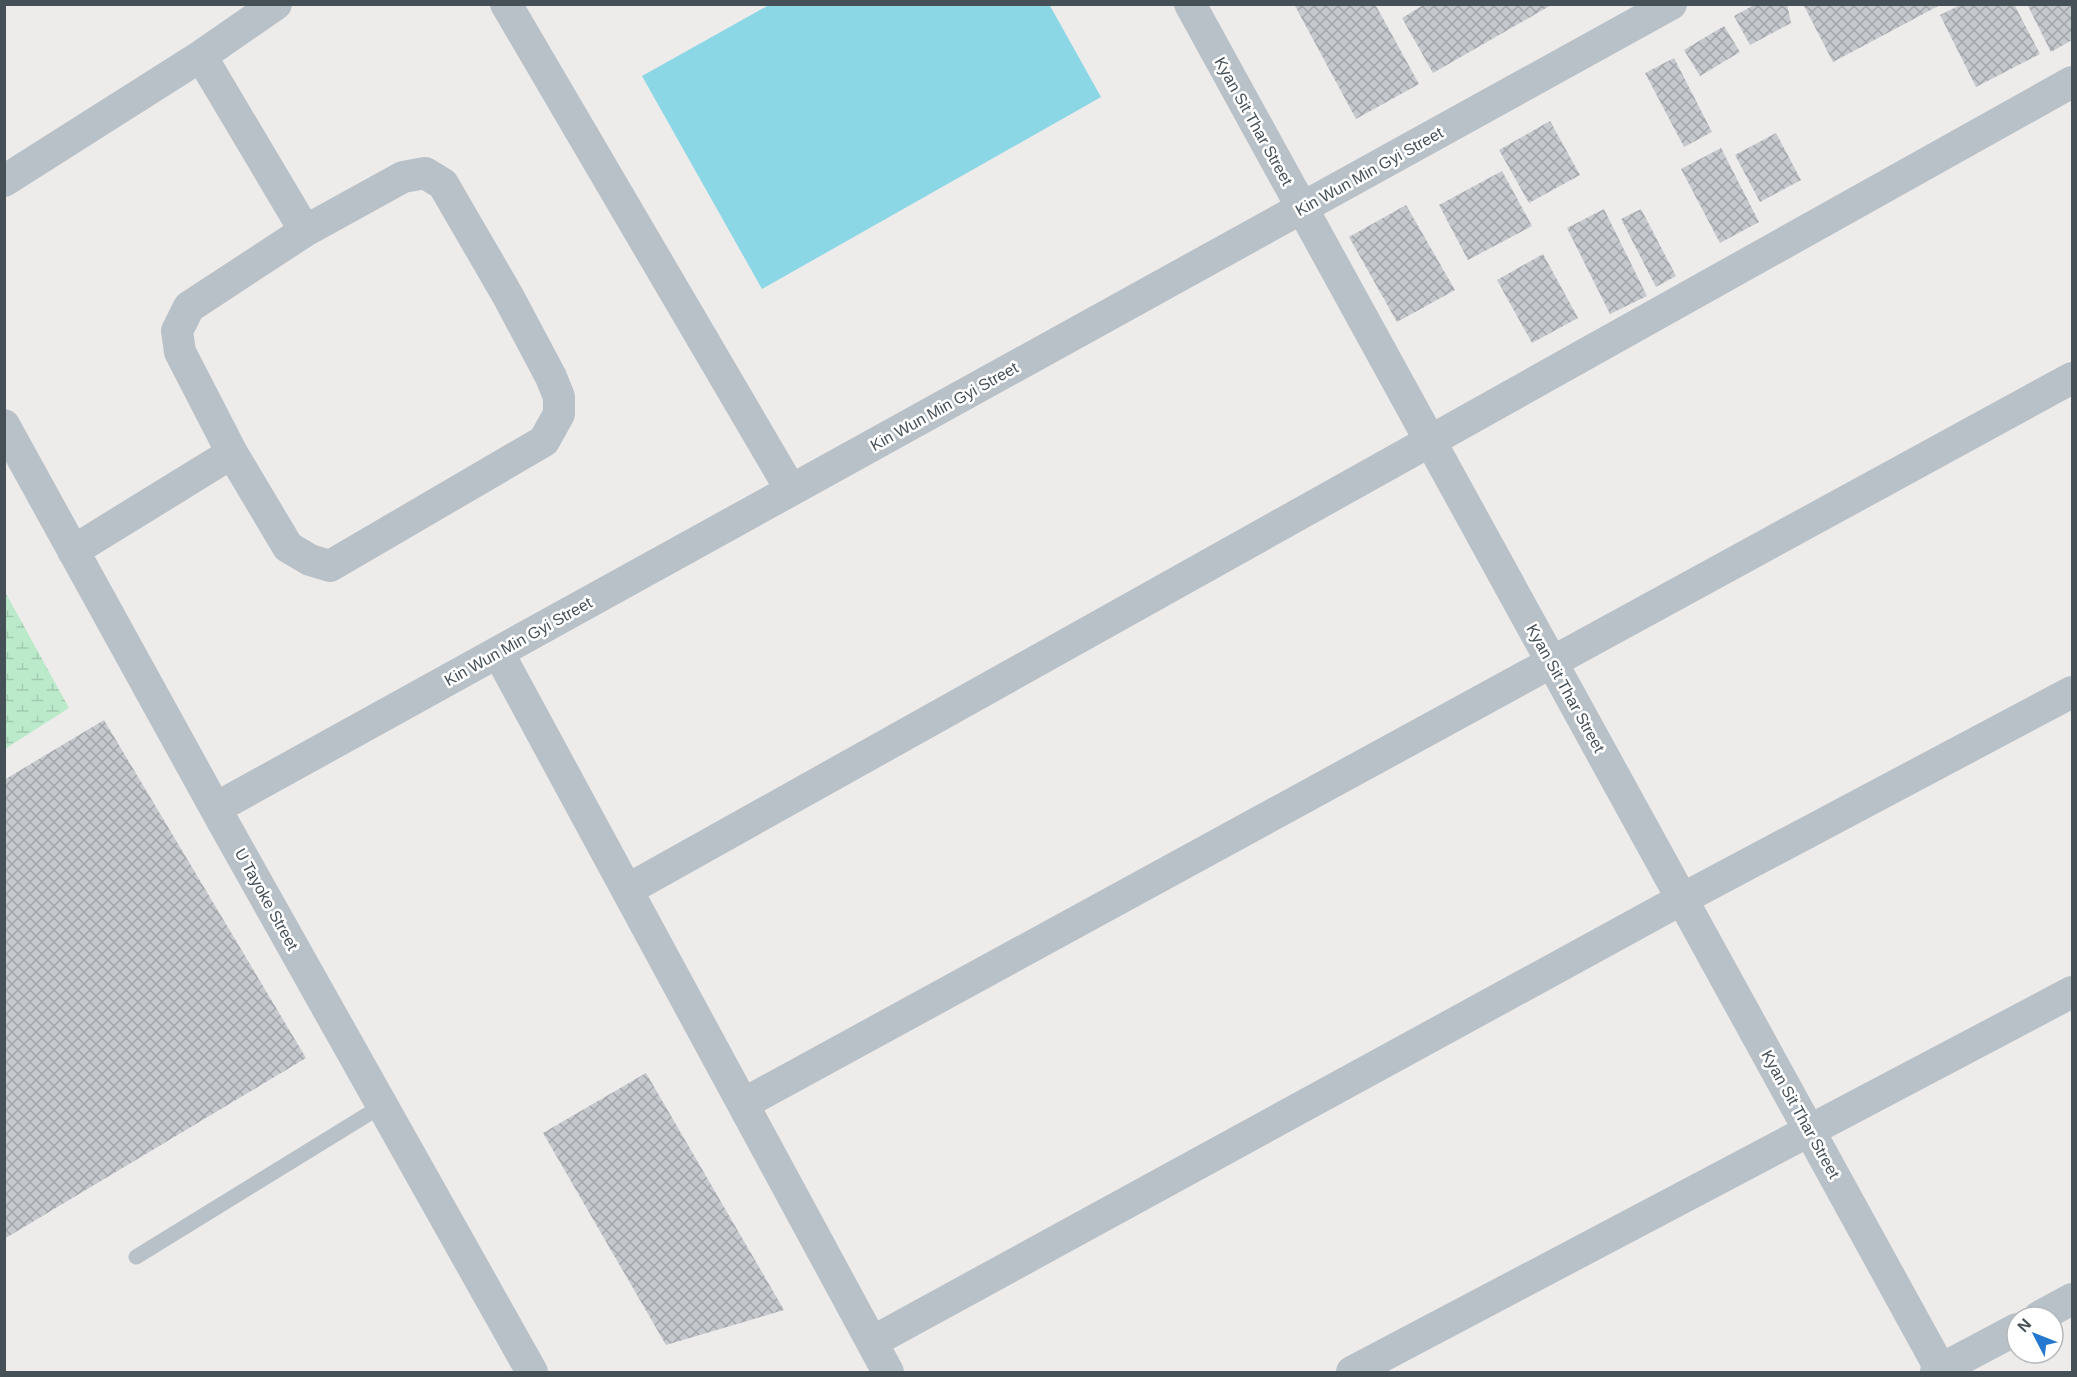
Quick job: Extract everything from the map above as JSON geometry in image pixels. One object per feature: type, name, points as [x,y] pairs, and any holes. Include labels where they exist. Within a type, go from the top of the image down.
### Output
[{"type":"street","points":[[4,181],[201,56],[276,4]]},
{"type":"street","points":[[506,4],[791,490]]},
{"type":"street","name":"Kyan Sit Thar Street","points":[[1190,4],[1810,1131],[1940,1372]]},
{"type":"street","name":"Kin Wun Min Gyi Street","points":[[216,808],[1302,208],[1625,16],[1671,4]]},
{"type":"street","points":[[201,56],[305,231]]},
{"type":"street","points":[[627,890],[2073,82]]},
{"type":"street","points":[[425,173],[443,184],[493,270],[551,377],[559,397],[559,414],[544,441],[330,566],[310,561],[288,547],[232,453],[180,352],[177,332],[189,307],[305,231],[403,177],[425,173]]},
{"type":"street","points":[[743,1104],[2073,378]]},
{"type":"street","name":"U Tayoke Street","points":[[4,425],[532,1372]]},
{"type":"street","points":[[73,551],[232,453]]},
{"type":"street","points":[[498,652],[888,1372]]},
{"type":"street","points":[[872,1342],[1682,899],[2073,692]]},
{"type":"street","points":[[1352,1372],[2073,992]]},
{"type":"street","points":[[1940,1372],[2005,1336]]},
{"type":"lane","points":[[136,1257],[383,1105]]},
{"type":"green space","points":[[4,590],[69,708],[5,749],[4,749]]},
{"type":"water","points":[[1049,4],[1101,97],[762,289],[642,76],[769,5]]},
{"type":"building","points":[[1294,4],[1375,4],[1419,84],[1356,119]]},
{"type":"building","points":[[1425,4],[1553,4],[1433,73],[1402,18]]},
{"type":"building","points":[[1756,4],[1787,4],[1791,23],[1750,45],[1734,16]]},
{"type":"building","points":[[1803,4],[1942,4],[1833,62]]},
{"type":"building","points":[[1962,4],[2014,4],[2040,54],[1976,87],[1940,15]]},
{"type":"building","points":[[2027,4],[2072,4],[2072,40],[2051,52]]},
{"type":"building","points":[[1724,26],[1740,52],[1700,76],[1684,50]]},
{"type":"building","points":[[1674,58],[1712,132],[1684,147],[1645,73]]},
{"type":"building","points":[[1550,121],[1580,175],[1529,203],[1499,150]]},
{"type":"building","points":[[1776,133],[1801,180],[1760,202],[1735,155]]},
{"type":"building","points":[[1721,148],[1759,222],[1720,243],[1681,169]]},
{"type":"building","points":[[1502,171],[1532,226],[1468,260],[1439,205]]},
{"type":"building","points":[[1406,205],[1455,290],[1397,322],[1349,237]]},
{"type":"building","points":[[1604,209],[1647,296],[1610,314],[1567,228]]},
{"type":"building","points":[[1641,209],[1676,276],[1656,287],[1621,219]]},
{"type":"building","points":[[1543,254],[1578,318],[1532,343],[1497,280]]},
{"type":"building","points":[[104,720],[306,1058],[4,1239],[4,780]]},
{"type":"building","points":[[646,1073],[784,1310],[666,1345],[543,1133]]}]
